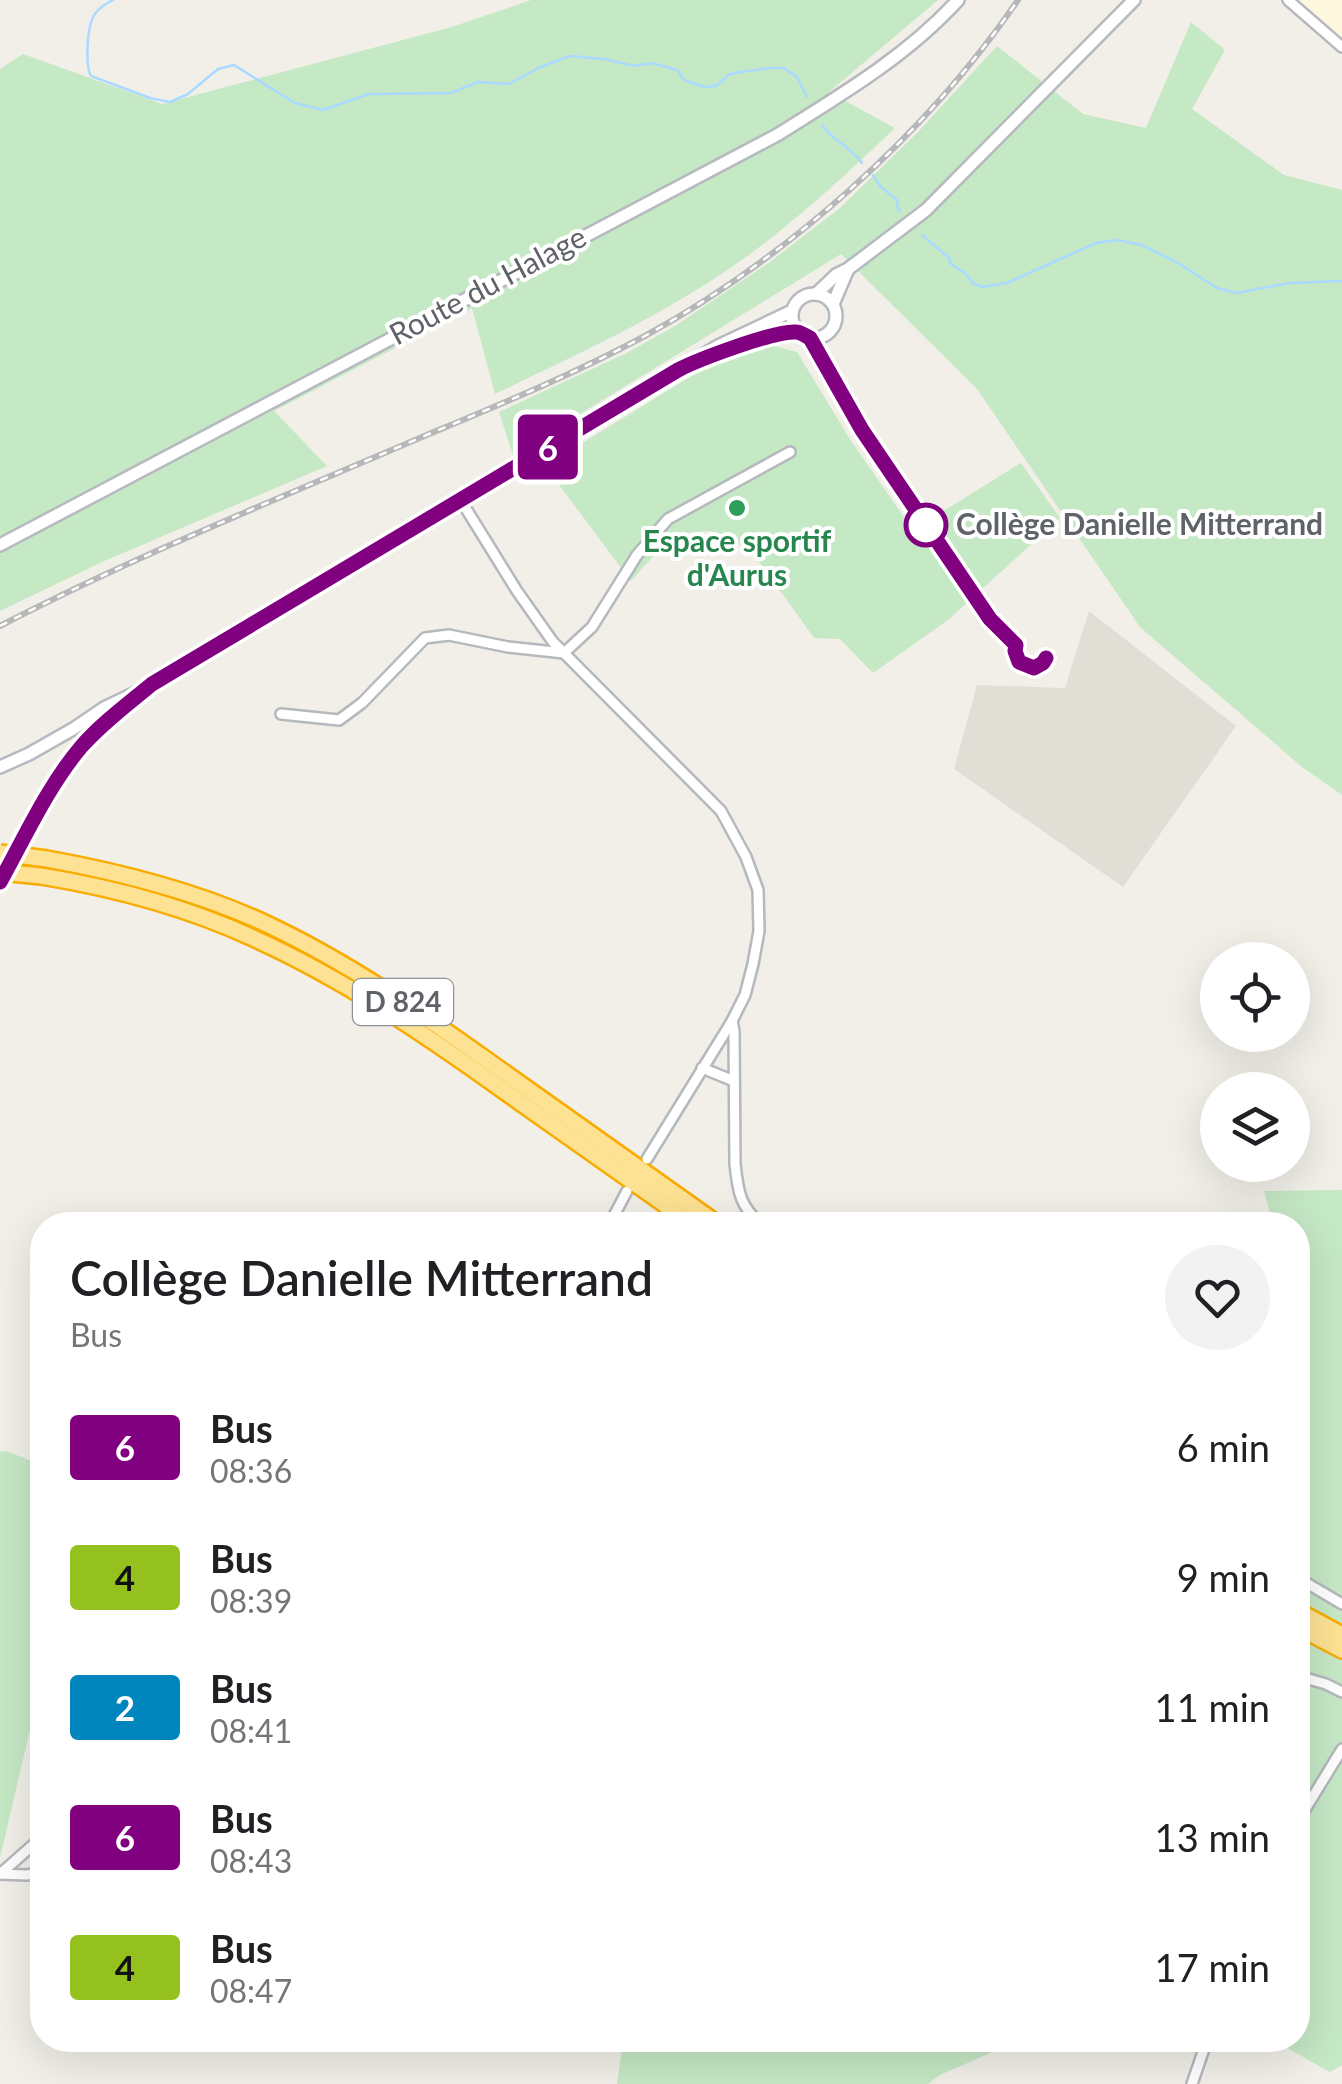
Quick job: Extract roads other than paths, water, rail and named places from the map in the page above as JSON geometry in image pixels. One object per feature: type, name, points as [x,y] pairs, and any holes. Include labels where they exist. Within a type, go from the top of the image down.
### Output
[{"type":"highway","name":"D 824","points":[[0,854],[47,859],[200,898],[321,952],[430,1020],[701,1212]]},
{"type":"highway","name":"D 824","points":[[0,872],[86,884],[173,907],[252,937],[332,977],[420,1032],[676,1212]]},
{"type":"highway","points":[[1310,1618],[1342,1635]]},
{"type":"highway","points":[[1310,1634],[1342,1650]]},
{"type":"main road","name":"Route du Halage","points":[[0,545],[777,135],[853,88],[958,0]]},
{"type":"main road","points":[[816,294],[926,210],[1134,0]]},
{"type":"main road","points":[[792,311],[798,332],[818,338],[829,332],[836,318],[833,304],[848,269]]},
{"type":"main road","points":[[0,766],[29,754],[152,684],[718,346],[792,311],[801,298],[822,295],[833,304]]},
{"type":"main road","points":[[703,356],[798,332]]},
{"type":"main road","points":[[0,882],[75,755],[152,684]]},
{"type":"street","points":[[1288,0],[1342,47]]},
{"type":"street","points":[[281,714],[339,720],[362,703],[425,638],[449,634],[508,647],[564,653],[592,627],[638,555],[668,519],[790,452]]},
{"type":"street","points":[[460,499],[553,642],[721,812],[746,857],[758,890],[758,931],[744,995],[647,1159]]},
{"type":"street","points":[[732,1021],[737,1185],[750,1212]]},
{"type":"street","points":[[702,1068],[734,1081]]},
{"type":"street","points":[[616,1212],[627,1191]]},
{"type":"street","points":[[1310,1585],[1342,1604]]},
{"type":"street","points":[[1310,1679],[1342,1692]]},
{"type":"street","points":[[1310,1801],[1342,1748]]},
{"type":"street","points":[[0,1874],[30,1848]]},
{"type":"street","points":[[0,1874],[30,1874]]},
{"type":"street","points":[[1192,2084],[1203,2052]]},
{"type":"waterway","points":[[113,0],[99,9],[91,23],[87,56],[91,76],[170,102],[188,94],[218,69],[234,65],[295,103],[323,110],[369,94],[451,93],[478,82],[509,84],[570,56],[634,66],[652,63],[677,70],[684,80],[704,87],[716,86],[728,75],[740,72],[784,68],[797,77],[807,97]]},
{"type":"waterway","points":[[822,125],[862,163]]},
{"type":"waterway","points":[[873,175],[897,200],[900,211]]},
{"type":"waterway","points":[[922,235],[982,287],[1007,283],[1096,243],[1117,240],[1142,245],[1217,288],[1237,293],[1289,283],[1342,281]]},
{"type":"railway","points":[[0,626],[159,550],[564,376],[696,306],[800,232],[850,190],[941,99],[1018,0]]},
{"type":"place","name":"Espace sportif d'Aurus","points":[[737,508]]},
{"type":"place","name":"Collège Danielle Mitterrand","points":[[926,525]]}]
